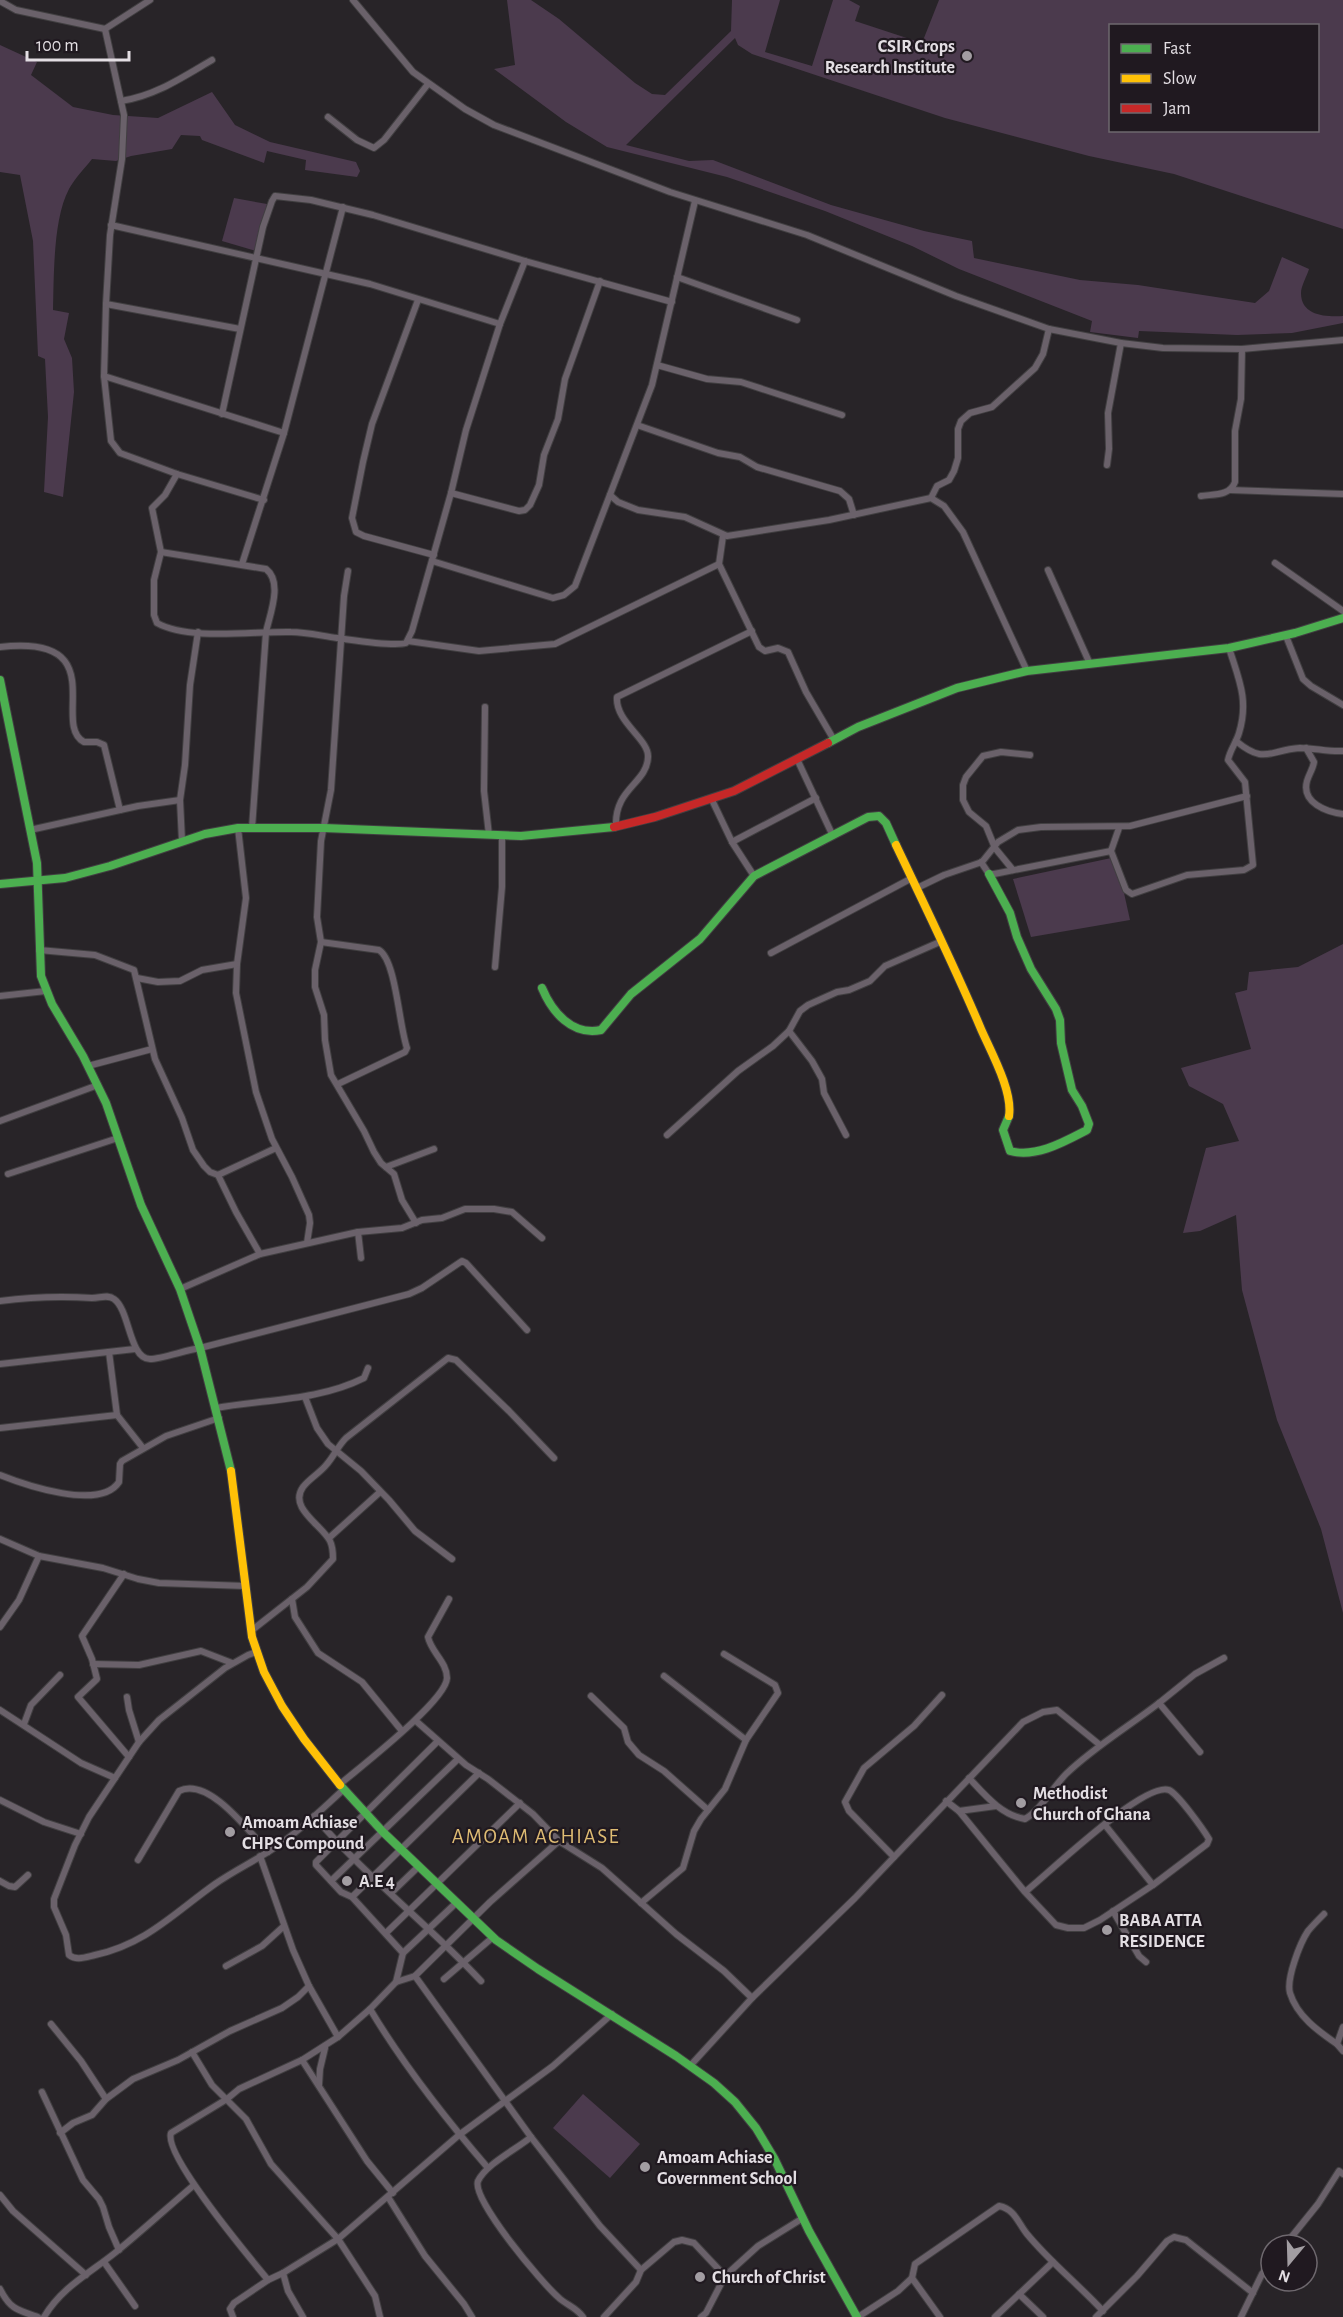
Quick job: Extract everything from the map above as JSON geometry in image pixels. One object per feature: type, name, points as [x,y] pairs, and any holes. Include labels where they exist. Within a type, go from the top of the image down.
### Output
[{"type":"street","points":[[0,2],[16,10],[105,29],[150,0]]},
{"type":"street","points":[[357,1],[392,49],[413,72],[465,109],[504,130],[695,201],[807,235],[966,300],[1049,329],[1121,343],[1163,348],[1242,349],[1343,340]]},
{"type":"street","points":[[105,29],[124,115],[122,159],[111,225],[106,304],[104,376],[111,441],[120,453],[177,474],[264,500]]},
{"type":"street","points":[[121,101],[134,99],[162,88],[212,60]]},
{"type":"street","points":[[328,117],[357,140],[374,148],[384,140],[428,84]]},
{"type":"street","points":[[222,414],[263,227],[275,196],[311,200],[343,207],[672,302]]},
{"type":"street","points":[[418,300],[372,424],[352,524],[356,532],[364,536],[554,598],[561,597],[575,586],[645,405],[657,365],[695,201]]},
{"type":"street","points":[[242,564],[284,433],[343,207]]},
{"type":"street","points":[[111,225],[326,274],[500,324]]},
{"type":"street","points":[[408,641],[451,494],[466,430],[500,324],[525,261]]},
{"type":"street","points":[[677,278],[797,320]]},
{"type":"street","points":[[451,494],[519,511],[531,505],[541,476],[544,455],[558,419],[568,371],[600,281]]},
{"type":"street","points":[[106,304],[240,329]]},
{"type":"street","points":[[931,498],[938,486],[949,480],[954,471],[958,458],[958,429],[961,421],[970,413],[992,407],[1035,368],[1043,354],[1049,329]]},
{"type":"street","points":[[1107,465],[1108,413],[1121,343]]},
{"type":"street","points":[[1230,490],[1235,482],[1234,431],[1240,399],[1242,349]]},
{"type":"street","points":[[657,365],[707,379],[741,382],[842,415]]},
{"type":"street","points":[[104,376],[284,433]]},
{"type":"street","points":[[637,424],[718,453],[740,457],[757,466],[840,491],[849,499],[854,515]]},
{"type":"street","points":[[177,474],[165,495],[152,508],[161,552],[154,579],[154,615],[157,623],[163,626],[198,632],[296,632],[399,645],[408,641],[479,651],[555,644],[719,564]]},
{"type":"street","points":[[1201,496],[1230,490],[1343,494]]},
{"type":"street","points":[[610,495],[626,506],[638,510],[685,517],[723,536],[772,531],[931,498],[944,506],[963,532],[1027,671]]},
{"type":"street","points":[[723,536],[719,564],[762,651],[778,648],[788,652],[806,692],[834,740]]},
{"type":"street","points":[[161,552],[242,564],[266,569],[271,573],[274,584],[273,600],[266,632],[252,828]]},
{"type":"street","points":[[1275,563],[1343,611]]},
{"type":"street","points":[[1048,570],[1090,664]]},
{"type":"street","points":[[348,571],[344,597],[331,790],[321,841],[317,917],[321,942],[315,970],[315,987],[323,1008],[325,1040],[331,1075],[374,1152],[394,1174],[402,1200],[416,1223]]},
{"type":"street","points":[[0,884],[77,875],[205,834],[238,828],[324,828],[529,835],[616,827],[712,800],[750,784],[880,717],[936,695],[1027,671],[1229,648],[1286,636],[1343,618]]},
{"type":"street","points":[[616,827],[616,815],[622,797],[639,779],[649,756],[645,744],[629,728],[617,703],[617,697],[752,631]]},
{"type":"street","points":[[182,841],[180,800],[190,685],[198,632]]},
{"type":"street","points":[[1286,636],[1303,679],[1311,687],[1343,705]]},
{"type":"street","points":[[0,648],[17,646],[37,648],[65,660],[72,680],[73,726],[76,735],[84,742],[97,742],[104,745],[120,810]]},
{"type":"street","points":[[1119,828],[1111,851],[1126,890],[1132,894],[1187,875],[1251,868],[1254,862],[1245,782],[1228,760],[1242,720],[1244,698],[1229,648]]},
{"type":"street","points":[[0,680],[36,855],[39,881],[41,975],[46,991],[99,1085],[141,1205],[180,1289],[200,1348],[230,1463],[251,1631],[256,1652],[274,1692],[287,1713],[341,1787],[382,1831],[492,1938],[537,1969],[612,2014],[723,2090],[749,2120],[779,2169],[803,2218],[858,2317],[898,2291],[912,2278],[915,2264],[999,2206],[1007,2207],[1013,2212],[1026,2232],[1102,2311]]},
{"type":"street","points":[[485,706],[484,791],[489,835]]},
{"type":"street","points":[[1236,741],[1251,752],[1260,755],[1306,748],[1329,752],[1343,751]]},
{"type":"street","points":[[1306,748],[1314,762],[1306,784],[1312,800],[1322,809],[1343,814]]},
{"type":"street","points":[[1013,870],[994,846],[986,826],[969,812],[962,793],[963,785],[966,777],[983,756],[1001,752],[1030,755]]},
{"type":"street","points":[[797,759],[832,834]]},
{"type":"street","points":[[917,888],[944,875],[981,862],[994,846],[1012,832],[1024,828],[1119,828],[1139,825],[1247,796]]},
{"type":"street","points":[[732,842],[816,798]]},
{"type":"street","points":[[30,830],[120,810],[180,800]]},
{"type":"street","points":[[712,800],[732,842],[754,876]]},
{"type":"street","points":[[542,988],[552,1010],[564,1020],[590,1031],[602,1030],[631,994],[700,939],[754,876],[832,834],[868,817],[879,816],[886,823],[942,941],[1004,1082],[1010,1113],[1003,1130],[1010,1151],[1020,1154],[1036,1150],[1087,1130],[1089,1124],[1072,1090],[1064,1061],[1058,1012],[1031,969],[1017,938],[1010,914],[981,862]]},
{"type":"street","points":[[238,828],[246,898],[237,964],[236,993],[242,1011],[252,1078],[276,1148],[309,1215],[307,1243]]},
{"type":"street","points":[[495,967],[502,887],[501,835]]},
{"type":"street","points":[[989,874],[1111,851]]},
{"type":"street","points":[[771,953],[912,878]]},
{"type":"street","points":[[667,1135],[738,1071],[773,1046],[789,1031],[800,1011],[808,1005],[870,981],[885,966],[942,941]]},
{"type":"street","points":[[321,942],[379,950],[385,953],[392,970],[401,1031],[407,1048],[405,1052],[338,1084]]},
{"type":"street","points":[[39,950],[95,955],[132,969],[137,978],[153,1049],[193,1150],[204,1166],[218,1175],[260,1254]]},
{"type":"street","points":[[137,978],[158,982],[180,981],[202,970],[237,964]]},
{"type":"street","points":[[0,996],[46,991]]},
{"type":"street","points":[[789,1031],[812,1061],[822,1079],[824,1093],[846,1135]]},
{"type":"street","points":[[88,1066],[153,1049]]},
{"type":"street","points":[[0,1121],[99,1085]]},
{"type":"street","points":[[8,1174],[118,1138]]},
{"type":"street","points":[[218,1175],[276,1148]]},
{"type":"street","points":[[386,1167],[434,1149]]},
{"type":"street","points":[[180,1289],[260,1254],[358,1233],[394,1229],[422,1220],[442,1218],[465,1209],[505,1209],[521,1217],[542,1238]]},
{"type":"street","points":[[358,1233],[362,1258]]},
{"type":"street","points":[[0,1301],[77,1295],[93,1298],[109,1296],[119,1305],[135,1349],[147,1359],[152,1360],[183,1350],[200,1348],[409,1294],[462,1261],[527,1329]]},
{"type":"street","points":[[0,1364],[135,1349]]},
{"type":"street","points":[[109,1352],[117,1416],[143,1448]]},
{"type":"street","points":[[251,1631],[317,1578],[331,1562],[333,1550],[329,1538],[302,1508],[300,1494],[304,1486],[328,1464],[335,1451],[368,1419],[448,1358],[452,1358],[509,1411],[554,1458]]},
{"type":"street","points":[[216,1408],[248,1402],[305,1397],[345,1388],[364,1378],[368,1368]]},
{"type":"street","points":[[305,1397],[321,1435],[335,1451],[361,1471],[415,1531],[452,1560]]},
{"type":"street","points":[[0,1428],[117,1416]]},
{"type":"street","points":[[0,1475],[71,1495],[91,1495],[110,1491],[116,1487],[120,1477],[120,1464],[143,1448],[166,1436],[219,1418]]},
{"type":"street","points":[[329,1538],[380,1492]]},
{"type":"street","points":[[0,1539],[39,1556],[103,1568],[159,1583],[246,1586]]},
{"type":"street","points":[[0,1627],[19,1600],[39,1556]]},
{"type":"street","points":[[124,1574],[82,1636],[93,1664],[96,1680],[78,1697],[129,1757]]},
{"type":"street","points":[[292,1599],[295,1617],[318,1653],[362,1682],[402,1731]]},
{"type":"street","points":[[256,1652],[232,1663],[159,1720],[139,1742],[81,1834],[53,1902],[66,1935],[68,1952],[74,1958],[119,1949],[146,1936],[216,1883],[268,1852],[314,1816],[341,1787],[416,1721],[447,1681],[444,1665],[428,1637],[449,1599]]},
{"type":"street","points":[[93,1664],[139,1665],[201,1651],[232,1663]]},
{"type":"street","points":[[641,1903],[683,1868],[694,1831],[724,1790],[746,1740],[778,1693],[775,1685],[724,1654]]},
{"type":"street","points":[[969,1778],[996,1806],[1010,1815],[1025,1819],[1064,1776],[1100,1745],[1195,1674],[1224,1658]]},
{"type":"street","points":[[24,1724],[32,1705],[60,1675]]},
{"type":"street","points":[[664,1676],[746,1740]]},
{"type":"street","points":[[894,1857],[849,1811],[845,1802],[864,1768],[914,1726],[942,1695]]},
{"type":"street","points":[[591,1696],[624,1728],[628,1742],[639,1755],[664,1771],[708,1810]]},
{"type":"street","points":[[127,1697],[139,1742]]},
{"type":"street","points":[[1159,1703],[1200,1752]]},
{"type":"street","points":[[0,1710],[81,1762],[116,1778]]},
{"type":"street","points":[[690,2066],[752,1998],[855,1898],[1023,1722],[1032,1716],[1051,1710],[1061,1712],[1100,1745]]},
{"type":"street","points":[[416,1721],[458,1759],[520,1803],[559,1841],[602,1868],[752,1998]]},
{"type":"street","points":[[403,1953],[352,1897],[341,1892],[316,1862],[438,1741]]},
{"type":"street","points":[[331,1881],[458,1759]]},
{"type":"street","points":[[352,1897],[479,1773]]},
{"type":"street","points":[[138,1860],[179,1791],[186,1788],[214,1797],[238,1818],[268,1852]]},
{"type":"street","points":[[946,1801],[959,1811],[1025,1892],[1056,1925],[1068,1928],[1088,1926],[1113,1911],[1153,1885],[1209,1842],[1209,1839],[1177,1796],[1169,1790],[1155,1791],[1135,1801],[1081,1843],[1025,1892]]},
{"type":"street","points":[[0,1800],[44,1822],[81,1834]]},
{"type":"street","points":[[386,1933],[520,1803]]},
{"type":"street","points":[[959,1811],[996,1806]]},
{"type":"street","points":[[314,1816],[336,1842],[481,1981]]},
{"type":"street","points":[[1105,1825],[1153,1885]]},
{"type":"street","points":[[268,2280],[194,2185],[170,2136],[174,2130],[227,2100],[238,2089],[325,2047],[370,2009],[396,1982],[415,1976],[445,1944],[559,1841]]},
{"type":"street","points":[[260,1856],[284,1926],[309,1986],[338,2037]]},
{"type":"street","points":[[391,1893],[418,1867]]},
{"type":"street","points":[[0,1881],[15,1887],[28,1875]]},
{"type":"street","points":[[396,1982],[403,1953],[456,1903]]},
{"type":"street","points":[[1113,1911],[1139,1956],[1146,1962]]},
{"type":"street","points":[[1324,1914],[1308,1932],[1300,1949],[1290,1983],[1290,1993],[1305,2020],[1343,2051]]},
{"type":"street","points":[[226,1966],[262,1946],[284,1926]]},
{"type":"street","points":[[444,1979],[492,1938]]},
{"type":"street","points":[[415,1976],[531,2137],[600,2226],[641,2270]]},
{"type":"street","points":[[60,2133],[92,2115],[106,2099],[133,2079],[282,2008],[309,1986]]},
{"type":"street","points":[[370,2009],[395,2049],[459,2135],[488,2168]]},
{"type":"street","points":[[233,2317],[230,2309],[234,2303],[268,2280],[338,2240],[459,2135],[553,2066],[612,2014]]},
{"type":"street","points":[[51,2024],[81,2061],[106,2099]]},
{"type":"street","points":[[1337,2044],[1343,2027]]},
{"type":"street","points":[[319,2088],[325,2047]]},
{"type":"street","points":[[192,2052],[212,2085],[246,2119],[271,2164],[338,2240],[375,2296],[380,2317]]},
{"type":"street","points":[[302,2060],[390,2195],[425,2256],[472,2317]]},
{"type":"street","points":[[42,2092],[83,2180],[99,2199],[119,2250]]},
{"type":"street","points":[[531,2137],[488,2168],[477,2187],[481,2199],[535,2274],[559,2299],[575,2307],[583,2317]]},
{"type":"street","points":[[1295,2233],[1341,2173],[1342,2163]]},
{"type":"street","points":[[44,2317],[53,2301],[119,2250],[194,2185]]},
{"type":"street","points":[[0,2195],[13,2211],[86,2275]]},
{"type":"street","points":[[701,2317],[706,2313],[725,2276],[758,2246],[803,2218]]},
{"type":"street","points":[[1096,2317],[1167,2241],[1174,2237],[1186,2240],[1253,2293]]},
{"type":"street","points":[[604,2317],[636,2282],[641,2270],[674,2242],[682,2240],[694,2243],[725,2276]]},
{"type":"street","points":[[104,2262],[135,2307]]},
{"type":"street","points":[[995,2317],[1053,2262]]},
{"type":"street","points":[[283,2273],[288,2291],[303,2317]]},
{"type":"street","points":[[912,2278],[940,2317]]},
{"type":"street","points":[[1241,2317],[1259,2283]]},
{"type":"street","points":[[0,2289],[8,2304],[14,2309],[38,2317]]},
{"type":"street","points":[[1019,2294],[1043,2317]]},
{"type":"shaded area","points":[[507,0],[531,0],[559,19],[635,83],[652,94],[665,95],[731,31],[732,0],[780,0],[765,52],[812,66],[833,0],[849,0],[860,6],[855,21],[922,43],[939,0],[1343,0],[1343,229],[1174,174],[1089,156],[945,118],[752,54],[738,45],[735,38],[626,145],[689,161],[713,160],[831,205],[924,231],[972,241],[974,258],[1080,280],[1138,285],[1255,303],[1269,291],[1282,257],[1309,269],[1301,290],[1305,306],[1316,314],[1343,316],[1343,323],[1292,333],[1237,335],[1139,331],[1138,338],[1090,332],[1092,321],[959,269],[912,246],[825,211],[727,177],[607,147],[566,122],[494,69],[515,65]]},
{"type":"shaded area","points":[[0,45],[37,62],[31,75],[73,107],[113,115],[158,118],[212,92],[235,125],[270,142],[356,162],[360,171],[357,177],[305,170],[306,160],[267,151],[264,163],[202,140],[200,136],[181,135],[172,149],[116,161],[92,159],[71,185],[64,201],[55,248],[53,310],[69,313],[64,339],[72,358],[74,392],[63,497],[44,492],[48,417],[45,359],[38,356],[33,241],[20,175],[0,172]]},
{"type":"shaded area","points":[[234,198],[267,204],[256,251],[222,241]]},
{"type":"shaded area","points":[[1116,857],[1130,920],[1031,937],[1013,879]]},
{"type":"shaded area","points":[[1343,944],[1343,1613],[1321,1529],[1277,1420],[1242,1290],[1236,1215],[1200,1231],[1183,1233],[1206,1148],[1239,1141],[1223,1104],[1189,1086],[1181,1068],[1251,1049],[1235,993],[1247,990],[1249,972],[1298,967]]},
{"type":"shaded area","points":[[583,2094],[640,2144],[610,2178],[553,2128]]},
{"type":"traffic: fast","points":[[828,743],[858,727],[957,688],[1027,671],[1229,648],[1295,633],[1343,618]]},
{"type":"traffic: fast","points":[[0,680],[37,863],[41,976],[52,1004],[83,1056],[106,1103],[141,1205],[180,1289],[200,1348],[231,1471]]},
{"type":"traffic: fast","points":[[542,988],[551,1006],[572,1026],[591,1031],[601,1030],[631,994],[700,939],[754,876],[868,817],[879,816],[886,823],[896,845]]},
{"type":"traffic: fast","points":[[0,884],[65,878],[110,866],[205,834],[238,828],[324,828],[521,836],[614,827]]},
{"type":"traffic: fast","points":[[989,874],[1010,913],[1017,937],[1031,969],[1056,1009],[1072,1090],[1089,1124],[1087,1130],[1059,1144],[1040,1151],[1020,1153],[1010,1151],[1003,1130],[1009,1116]]},
{"type":"traffic: fast","points":[[340,1785],[383,1832],[496,1940],[676,2056],[714,2083],[735,2102],[756,2128],[774,2158],[809,2231],[857,2317]]},
{"type":"traffic: slow","points":[[896,845],[1000,1072],[1008,1095],[1009,1116]]},
{"type":"traffic: slow","points":[[231,1471],[252,1637],[264,1672],[282,1706],[304,1739],[340,1785]]},
{"type":"traffic: jam","points":[[614,827],[655,817],[734,791],[828,743]]},
{"type":"place","name":"CSIR Crops Research Institute","points":[[967,56]]},
{"type":"place","name":"Methodist Church of Ghana","points":[[1021,1803]]},
{"type":"place","name":"Amoam Achiase CHPS Compound","points":[[230,1832]]},
{"type":"place","name":"A.E 4","points":[[347,1881]]},
{"type":"place","name":"BABA ATTA RESIDENCE","points":[[1107,1930]]},
{"type":"place","name":"Amoam Achiase Government School","points":[[645,2167]]},
{"type":"place","name":"Church of Christ","points":[[700,2277]]},
{"type":"district","name":"AMOAM ACHIASE","points":[[536,1836]]}]
